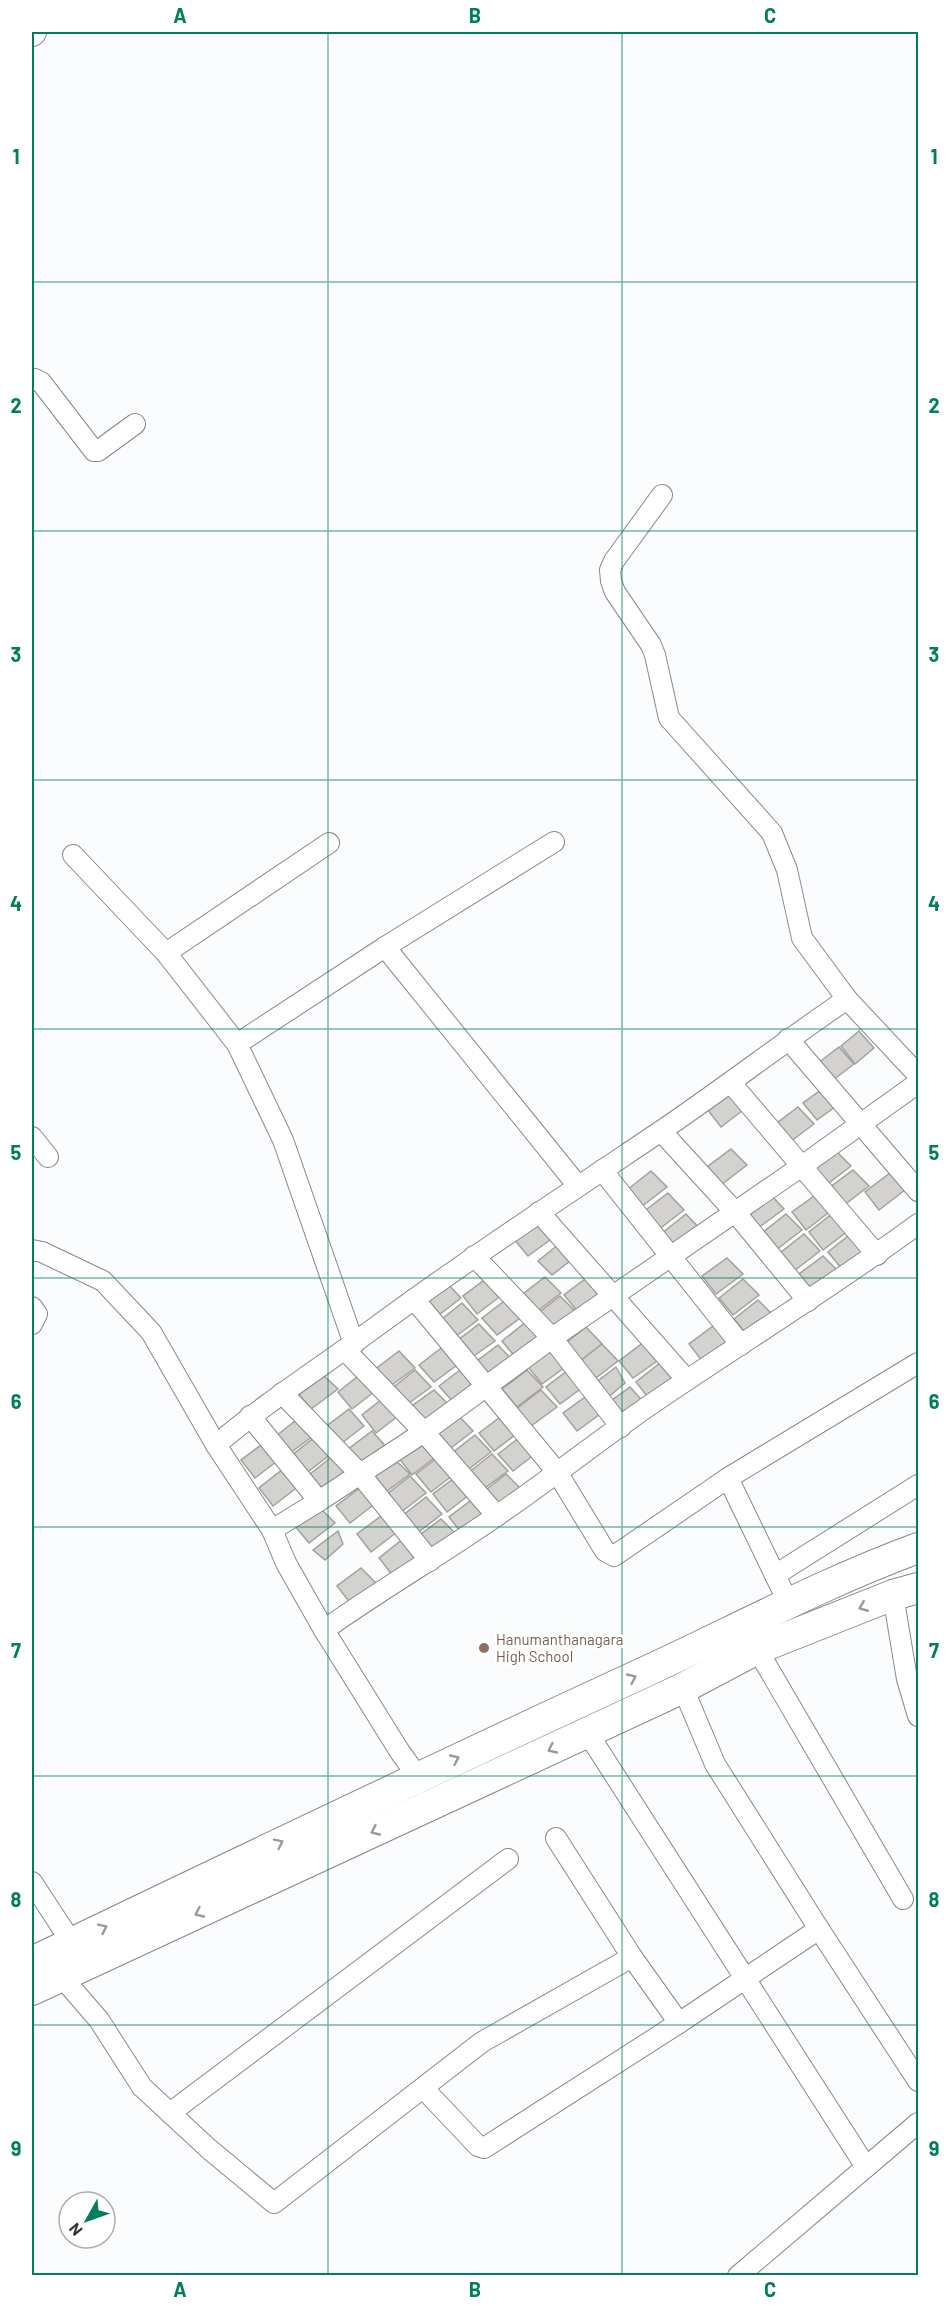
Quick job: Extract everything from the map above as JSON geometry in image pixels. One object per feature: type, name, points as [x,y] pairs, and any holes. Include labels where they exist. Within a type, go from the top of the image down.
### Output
[{"type":"highway","points":[[32,1962],[418,1777],[866,1567],[918,1548]]},
{"type":"highway","points":[[32,1990],[682,1688],[757,1649],[906,1592]]},
{"type":"street","points":[[32,381],[35,379],[41,382],[94,451],[98,451],[135,424]]},
{"type":"street","points":[[662,495],[614,561],[610,570],[615,592],[651,645],[655,655],[669,718],[768,826],[785,864],[802,938],[847,999],[918,1075]]},
{"type":"street","points":[[237,1044],[554,842]]},
{"type":"street","points":[[166,953],[329,843]]},
{"type":"street","points":[[73,855],[166,953],[237,1044],[283,1140],[350,1347],[497,1516]]},
{"type":"street","points":[[386,947],[578,1186]]},
{"type":"street","points":[[216,1445],[250,1416],[350,1347],[474,1256],[731,1083],[788,1039],[847,999]]},
{"type":"street","points":[[788,1039],[918,1191]]},
{"type":"street","points":[[731,1083],[877,1255]]},
{"type":"street","points":[[272,1530],[424,1432],[552,1338],[861,1125],[918,1083]]},
{"type":"street","points":[[661,1131],[735,1212],[808,1301]]},
{"type":"street","points":[[32,1137],[48,1157]]},
{"type":"street","points":[[602,1170],[741,1345]]},
{"type":"street","points":[[539,1212],[687,1380]]},
{"type":"street","points":[[324,1630],[391,1583],[430,1561],[497,1516],[687,1380],[877,1255],[918,1224]]},
{"type":"street","points":[[32,1250],[42,1252],[103,1281],[151,1332],[216,1445],[272,1530],[286,1563],[324,1630],[418,1777]]},
{"type":"street","points":[[474,1256],[552,1338],[621,1427]]},
{"type":"street","points":[[414,1299],[557,1472],[605,1551],[614,1556],[728,1478],[918,1363]]},
{"type":"street","points":[[32,1307],[37,1314],[32,1324]]},
{"type":"street","points":[[282,1393],[360,1474],[430,1561]]},
{"type":"street","points":[[250,1416],[319,1501]]},
{"type":"street","points":[[728,1478],[789,1604]]},
{"type":"street","points":[[775,1575],[918,1485]]},
{"type":"street","points":[[906,1592],[907,1679],[918,1716]]},
{"type":"street","points":[[757,1649],[903,1899]]},
{"type":"street","points":[[682,1688],[715,1764],[918,2081]]},
{"type":"street","points":[[587,1732],[866,2167]]},
{"type":"street","points":[[556,1838],[632,1957],[679,2023]]},
{"type":"street","points":[[170,2113],[508,1858]]},
{"type":"street","points":[[32,1882],[72,1943]]},
{"type":"street","points":[[423,2088],[478,2146],[484,2148],[745,1980],[819,1929]]},
{"type":"street","points":[[61,1976],[99,2020],[142,2086],[209,2149],[274,2203],[482,2042],[632,1957]]},
{"type":"street","points":[[738,2276],[918,2123]]},
{"type":"building","points":[[859,1031],[874,1048],[855,1064],[841,1046]]},
{"type":"building","points":[[839,1047],[854,1064],[833,1080],[818,1063]]},
{"type":"building","points":[[825,1087],[839,1104],[817,1120],[803,1103]]},
{"type":"building","points":[[732,1091],[747,1107],[721,1127],[707,1109]]},
{"type":"building","points":[[798,1107],[814,1124],[787,1144],[773,1126]]},
{"type":"building","points":[[731,1149],[747,1165],[721,1185],[707,1167]]},
{"type":"building","points":[[835,1150],[851,1166],[825,1186],[811,1168]]},
{"type":"building","points":[[853,1170],[869,1186],[843,1206],[829,1188]]},
{"type":"building","points":[[651,1171],[667,1187],[641,1207],[627,1190]]},
{"type":"building","points":[[890,1173],[905,1190],[879,1210],[865,1192]]},
{"type":"building","points":[[768,1192],[784,1209],[758,1228],[743,1211]]},
{"type":"building","points":[[668,1193],[684,1210],[658,1230],[643,1212]]},
{"type":"building","points":[[817,1194],[832,1210],[806,1230],[792,1212]]},
{"type":"building","points":[[833,1213],[849,1230],[823,1250],[809,1232]]},
{"type":"building","points":[[686,1214],[702,1231],[676,1250],[662,1233]]},
{"type":"building","points":[[786,1214],[802,1230],[776,1250],[762,1233]]},
{"type":"building","points":[[538,1220],[554,1237],[528,1256],[514,1239]]},
{"type":"building","points":[[804,1234],[820,1251],[794,1271],[780,1253]]},
{"type":"building","points":[[848,1236],[865,1254],[842,1269],[828,1252]]},
{"type":"building","points":[[559,1244],[570,1261],[552,1275],[538,1261]]},
{"type":"building","points":[[823,1256],[839,1272],[813,1292],[799,1274]]},
{"type":"building","points":[[727,1258],[743,1274],[716,1294],[702,1276]]},
{"type":"building","points":[[589,1276],[604,1292],[578,1312],[564,1295]]},
{"type":"building","points":[[545,1277],[561,1293],[535,1313],[520,1296]]},
{"type":"building","points":[[487,1278],[503,1294],[477,1314],[463,1296]]},
{"type":"building","points":[[743,1279],[759,1295],[733,1315],[719,1298]]},
{"type":"building","points":[[445,1281],[461,1298],[435,1318],[421,1300]]},
{"type":"building","points":[[560,1296],[577,1313],[550,1333],[536,1315]]},
{"type":"building","points":[[507,1299],[523,1316],[497,1335],[482,1318]]},
{"type":"building","points":[[758,1300],[774,1316],[748,1336],[734,1319]]},
{"type":"building","points":[[462,1303],[478,1320],[452,1339],[438,1322]]},
{"type":"building","points":[[526,1322],[542,1339],[516,1358],[502,1341]]},
{"type":"building","points":[[479,1324],[495,1341],[468,1360],[454,1343]]},
{"type":"building","points":[[713,1326],[729,1342],[703,1362],[689,1344]]},
{"type":"building","points":[[586,1327],[602,1344],[576,1364],[562,1346]]},
{"type":"building","points":[[644,1342],[660,1359],[633,1378],[619,1361]]},
{"type":"building","points":[[602,1344],[618,1361],[592,1381],[578,1363]]},
{"type":"building","points":[[498,1345],[514,1362],[487,1382],[473,1364]]},
{"type":"building","points":[[444,1346],[460,1363],[434,1382],[419,1365]]},
{"type":"building","points":[[553,1348],[568,1365],[542,1384],[528,1367]]},
{"type":"building","points":[[399,1351],[415,1368],[389,1387],[374,1370]]},
{"type":"building","points":[[660,1363],[676,1380],[650,1400],[636,1382]]},
{"type":"building","points":[[464,1367],[480,1384],[454,1403],[439,1386]]},
{"type":"building","points":[[616,1367],[625,1383],[606,1399],[594,1384]]},
{"type":"building","points":[[571,1368],[586,1385],[560,1404],[546,1387]]},
{"type":"building","points":[[415,1370],[431,1387],[405,1406],[391,1389]]},
{"type":"building","points":[[527,1370],[543,1387],[517,1407],[502,1389]]},
{"type":"building","points":[[321,1373],[338,1389],[311,1409],[297,1392]]},
{"type":"building","points":[[362,1373],[378,1389],[352,1409],[338,1392]]},
{"type":"building","points":[[630,1387],[648,1407],[622,1421],[608,1403]]},
{"type":"building","points":[[434,1390],[450,1406],[424,1426],[409,1408]]},
{"type":"building","points":[[541,1390],[557,1407],[531,1426],[516,1409]]},
{"type":"building","points":[[588,1395],[603,1412],[577,1431],[563,1413]]},
{"type":"building","points":[[386,1396],[402,1413],[376,1433],[362,1415]]},
{"type":"building","points":[[349,1409],[364,1426],[338,1446],[324,1428]]},
{"type":"building","points":[[457,1414],[473,1431],[447,1451],[433,1433]]},
{"type":"building","points":[[504,1414],[520,1431],[494,1451],[479,1433]]},
{"type":"building","points":[[300,1417],[316,1434],[290,1453],[276,1436]]},
{"type":"building","points":[[372,1431],[387,1448],[361,1467],[347,1450]]},
{"type":"building","points":[[475,1435],[491,1452],[465,1472],[451,1454]]},
{"type":"building","points":[[523,1435],[539,1451],[513,1471],[498,1454]]},
{"type":"building","points":[[315,1437],[331,1454],[305,1474],[291,1456]]},
{"type":"building","points":[[423,1439],[438,1455],[412,1475],[398,1457]]},
{"type":"building","points":[[265,1442],[281,1458],[255,1478],[241,1460]]},
{"type":"building","points":[[492,1454],[508,1471],[482,1490],[468,1473]]},
{"type":"building","points":[[334,1455],[350,1472],[324,1491],[310,1474]]},
{"type":"building","points":[[441,1455],[457,1472],[431,1492],[416,1474]]},
{"type":"building","points":[[393,1458],[410,1474],[383,1494],[369,1476]]},
{"type":"building","points":[[283,1469],[299,1486],[273,1506],[259,1488]]},
{"type":"building","points":[[506,1474],[522,1490],[496,1510],[482,1493]]},
{"type":"building","points":[[410,1476],[426,1493],[400,1513],[386,1495]]},
{"type":"building","points":[[457,1476],[473,1492],[447,1512],[433,1494]]},
{"type":"building","points":[[361,1487],[376,1503],[350,1523],[336,1506]]},
{"type":"building","points":[[426,1497],[442,1514],[416,1534],[402,1516]]},
{"type":"building","points":[[474,1498],[490,1515],[463,1535],[449,1517]]},
{"type":"building","points":[[319,1507],[335,1523],[309,1543],[295,1526]]},
{"type":"building","points":[[381,1516],[397,1532],[371,1552],[357,1534]]},
{"type":"building","points":[[441,1519],[457,1535],[431,1555],[417,1537]]},
{"type":"building","points":[[338,1531],[343,1544],[325,1560],[313,1550]]},
{"type":"building","points":[[403,1539],[419,1556],[393,1576],[379,1558]]},
{"type":"building","points":[[361,1568],[377,1584],[351,1604],[337,1586]]},
{"type":"place","name":"Hanumanthanagara High School","points":[[484,1648]]}]
